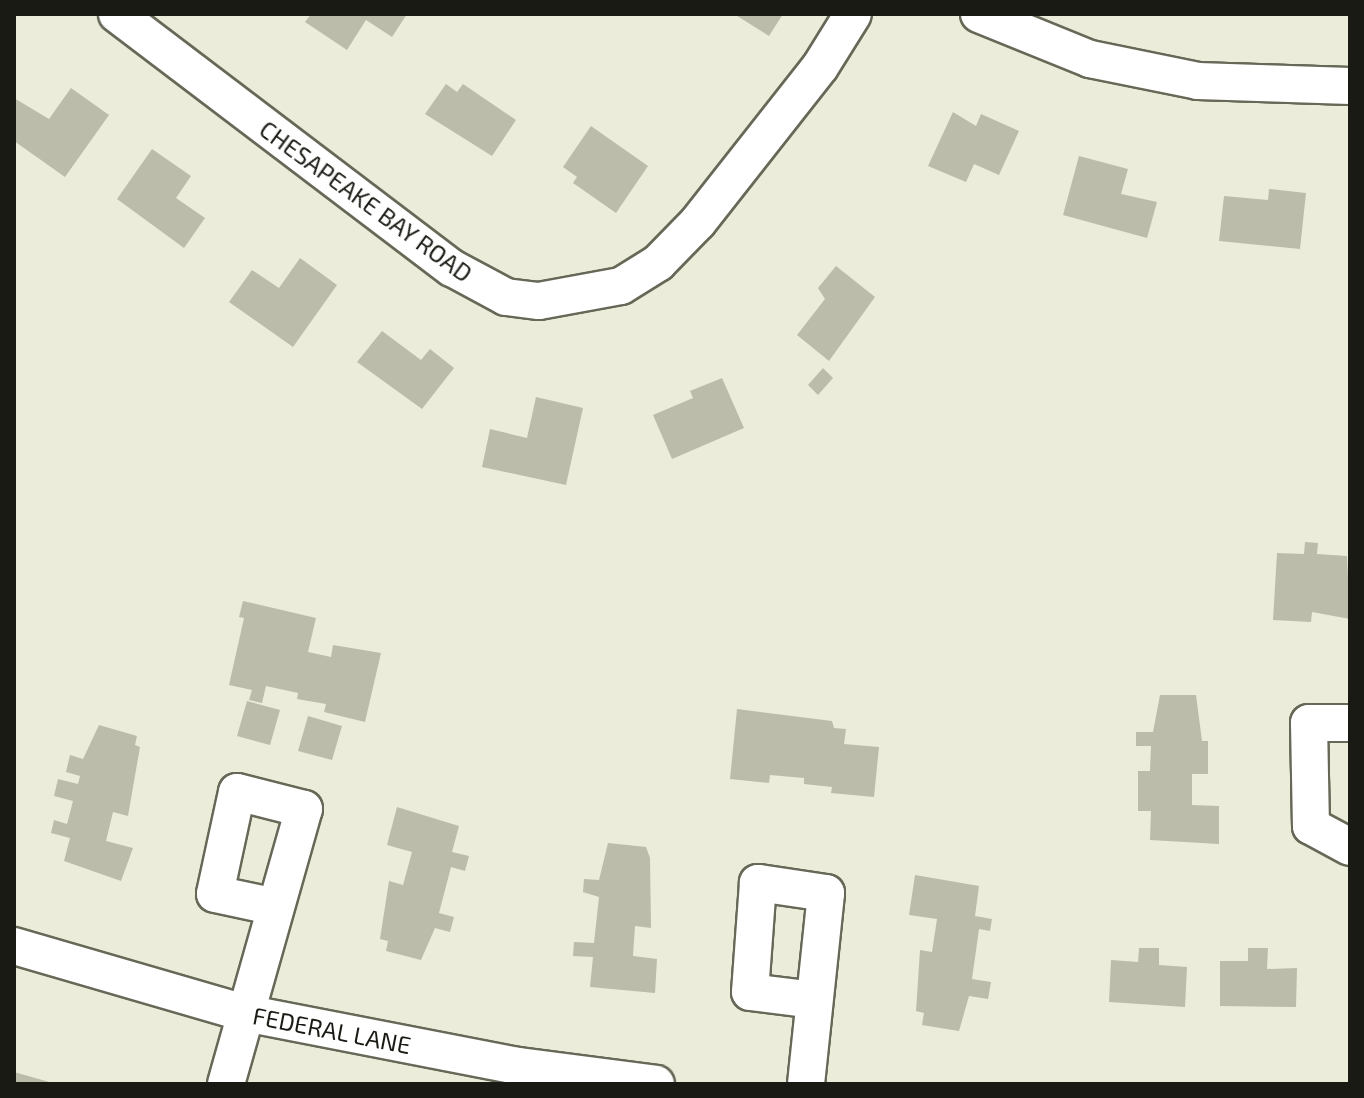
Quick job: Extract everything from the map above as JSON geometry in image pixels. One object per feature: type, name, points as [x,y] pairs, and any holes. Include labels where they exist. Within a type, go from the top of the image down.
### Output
[{"type":"street","name":"CHESAPEAKE BAY ROAD","points":[[117,14],[442,261],[506,297],[539,301],[621,286],[658,263],[698,222],[820,67],[853,14]]},
{"type":"street","points":[[979,14],[1090,59],[1198,81],[1350,86]]},
{"type":"street","points":[[1350,723],[1309,723],[1311,826],[1350,847]]},
{"type":"street","points":[[226,1084],[276,907]]},
{"type":"street","name":"FEDERAL LANE","points":[[14,946],[245,1013],[518,1066],[656,1084]]},
{"type":"street","points":[[806,1084],[814,1000]]},
{"type":"building","points":[[311,14],[407,14],[392,37],[366,20],[347,50],[305,22]]},
{"type":"building","points":[[734,14],[783,14],[769,36]]},
{"type":"building","points":[[446,84],[457,92],[463,84],[516,120],[492,156],[425,114]]},
{"type":"building","points":[[71,88],[109,115],[65,177],[14,141],[14,98],[49,119]]},
{"type":"building","points":[[953,112],[976,126],[981,114],[1019,131],[999,175],[974,164],[966,182],[928,166]]},
{"type":"building","points":[[591,126],[648,166],[616,213],[573,183],[577,177],[563,167]]},
{"type":"building","points":[[152,149],[191,176],[176,198],[205,218],[184,248],[117,199]]},
{"type":"building","points":[[1079,156],[1128,169],[1121,194],[1157,202],[1147,238],[1063,215]]},
{"type":"building","points":[[1269,189],[1306,193],[1300,249],[1219,241],[1224,196],[1268,200]]},
{"type":"building","points":[[300,258],[337,285],[293,347],[229,302],[252,270],[279,288]]},
{"type":"building","points":[[836,266],[875,297],[829,361],[797,335],[825,299],[818,288]]},
{"type":"building","points":[[382,331],[421,360],[430,349],[454,368],[422,409],[357,362]]},
{"type":"building","points":[[823,368],[833,378],[818,395],[808,385]]},
{"type":"building","points":[[722,378],[744,428],[672,459],[653,415],[693,398],[690,391]]},
{"type":"building","points":[[536,397],[583,408],[566,485],[482,467],[490,429],[527,438]]},
{"type":"building","points":[[1305,542],[1318,543],[1317,554],[1347,556],[1350,619],[1312,612],[1311,622],[1273,620],[1277,553],[1304,554]]},
{"type":"building","points":[[243,601],[316,618],[308,652],[331,657],[333,645],[381,653],[365,722],[324,712],[326,704],[297,699],[298,693],[266,686],[262,703],[249,700],[252,690],[229,685],[244,618],[239,617]]},
{"type":"building","points":[[1160,695],[1196,695],[1202,741],[1208,741],[1208,774],[1192,774],[1192,805],[1219,806],[1219,844],[1150,840],[1151,811],[1138,811],[1138,771],[1150,771],[1151,746],[1136,746],[1136,732],[1153,732]]},
{"type":"building","points":[[247,701],[280,710],[270,745],[237,736]]},
{"type":"building","points":[[737,709],[832,721],[834,728],[846,729],[844,744],[879,747],[874,797],[831,793],[832,787],[804,784],[804,778],[770,775],[769,783],[730,779]]},
{"type":"building","points":[[308,716],[342,726],[332,760],[298,751]]},
{"type":"building","points":[[99,725],[137,736],[135,745],[140,747],[128,816],[113,812],[106,841],[133,848],[121,881],[64,861],[70,838],[51,833],[54,820],[67,824],[73,801],[54,796],[58,779],[78,784],[80,776],[66,772],[70,755],[83,759]]},
{"type":"building","points":[[397,807],[459,826],[452,852],[469,856],[465,871],[451,867],[439,913],[454,917],[450,932],[435,928],[421,960],[386,951],[388,941],[380,939],[389,881],[403,885],[412,852],[387,845]]},
{"type":"building","points":[[608,843],[646,847],[650,858],[651,928],[635,926],[633,956],[657,959],[655,993],[590,987],[593,957],[573,956],[574,942],[594,943],[599,897],[583,892],[584,879],[599,880]]},
{"type":"building","points":[[915,875],[979,886],[975,916],[992,919],[990,931],[979,929],[972,979],[991,982],[988,999],[969,996],[959,1031],[922,1025],[924,1013],[916,1011],[920,950],[932,952],[937,919],[909,915]]},
{"type":"building","points":[[1139,948],[1159,948],[1159,965],[1187,967],[1185,1007],[1109,1002],[1111,960],[1138,962]]},
{"type":"building","points":[[1248,948],[1268,948],[1267,969],[1297,968],[1296,1007],[1220,1006],[1220,961],[1248,961]]},
{"type":"building","points":[[14,1072],[53,1083],[53,1084],[14,1084]]}]
